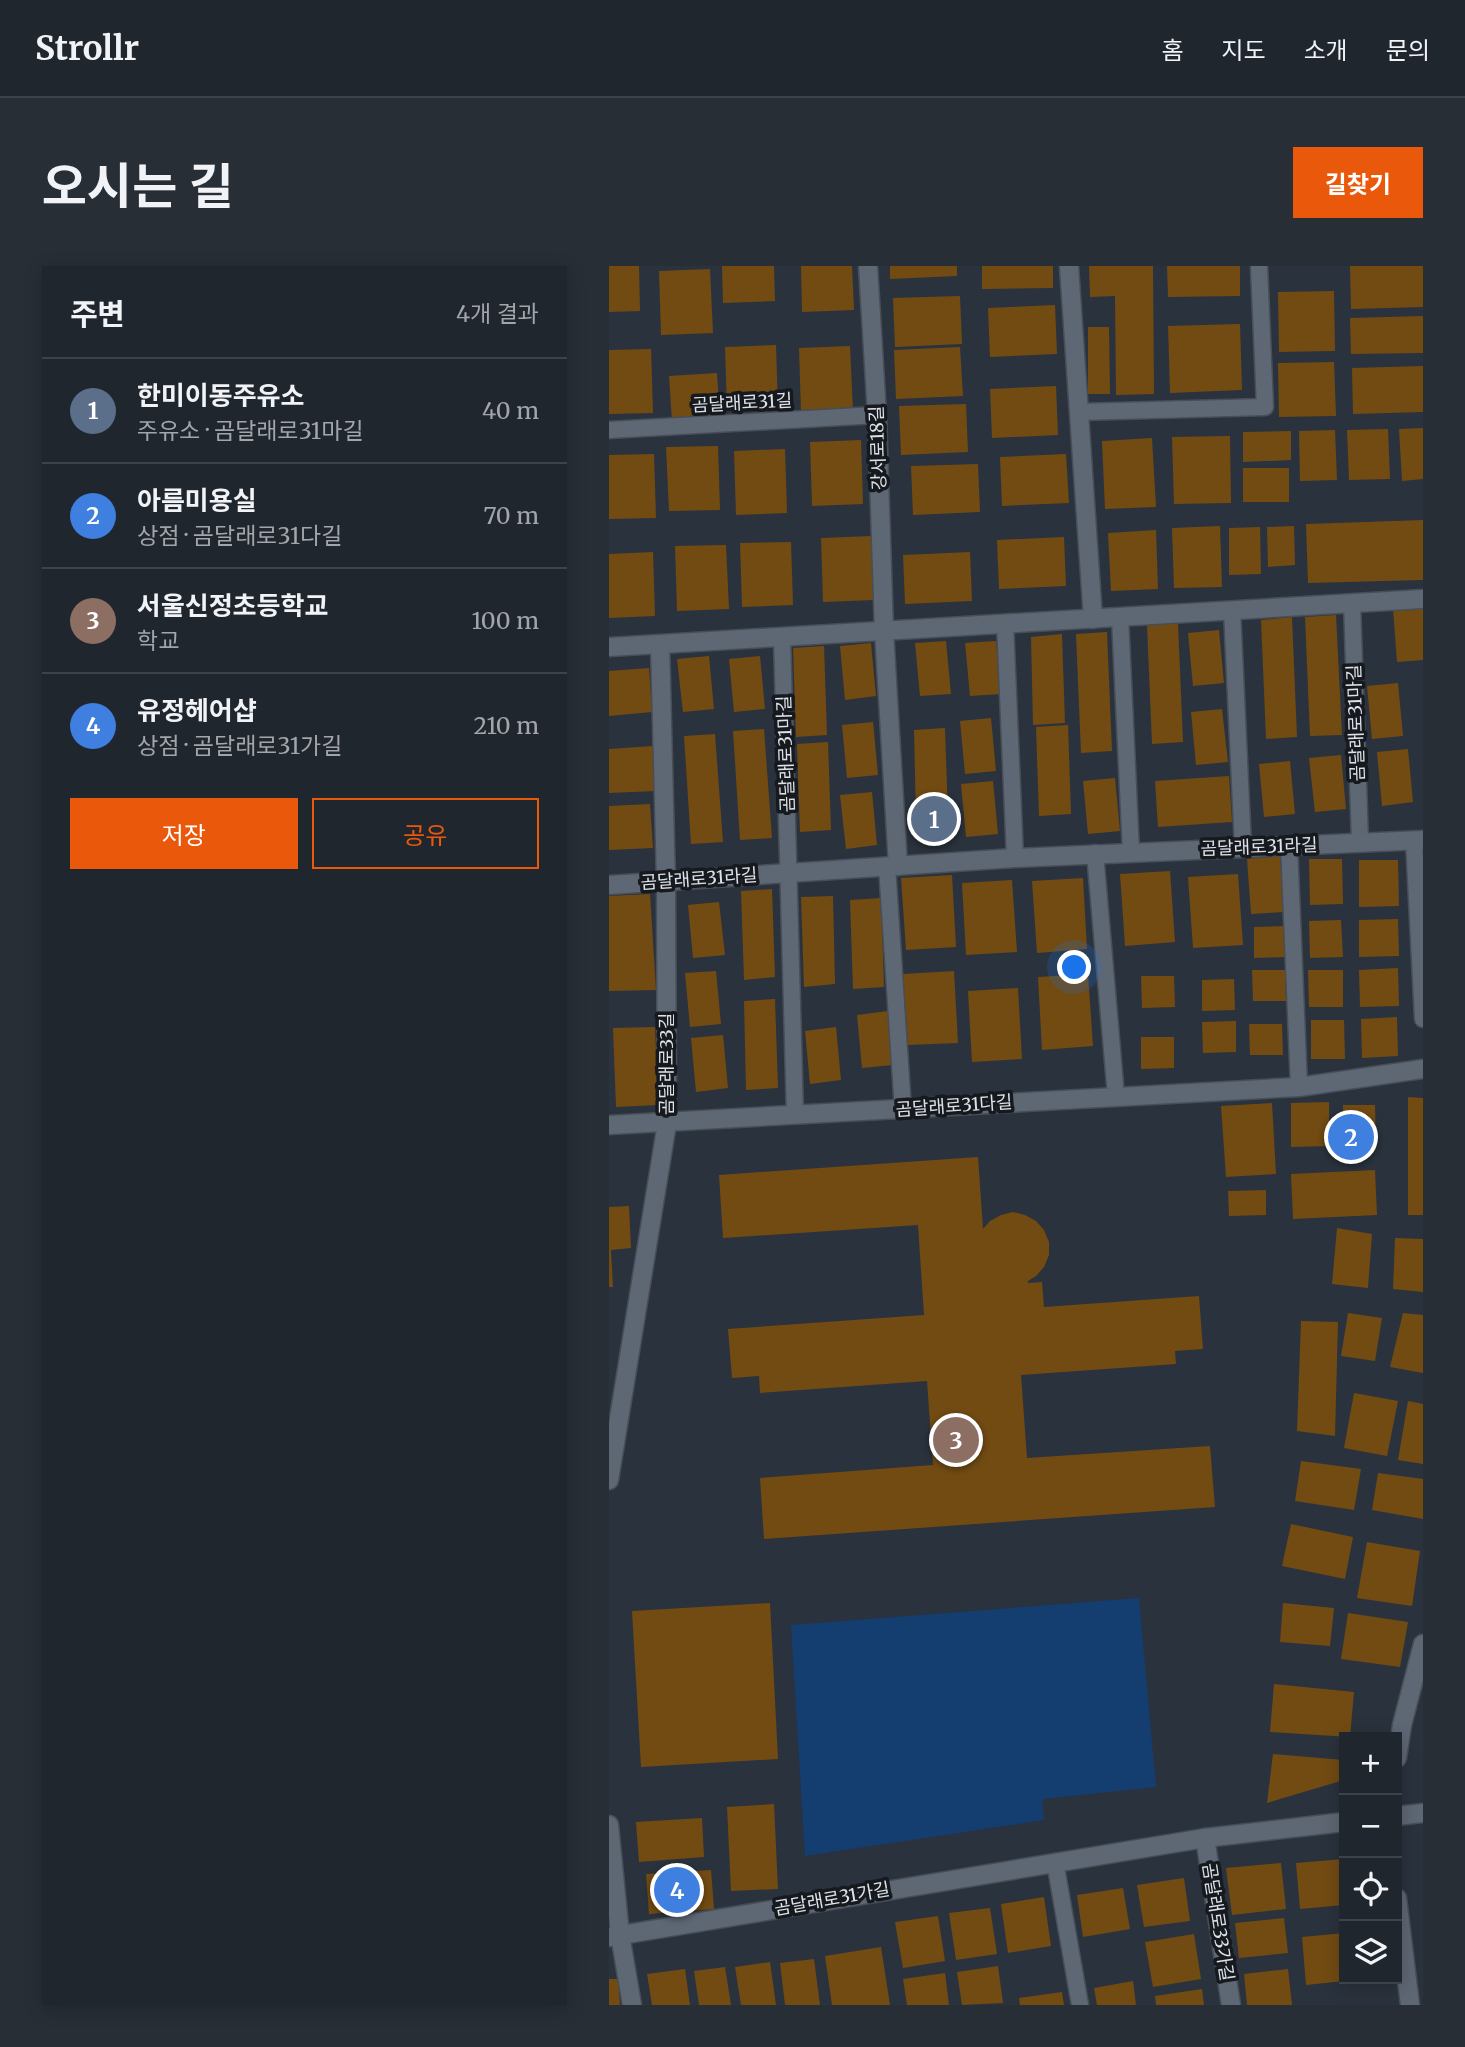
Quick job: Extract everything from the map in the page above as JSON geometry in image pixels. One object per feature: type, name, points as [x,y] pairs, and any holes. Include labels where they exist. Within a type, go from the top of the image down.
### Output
[{"type":"street","name":"강서로18길","points":[[868,266],[877,415],[884,631]]},
{"type":"street","points":[[1069,266],[1093,619]]},
{"type":"street","points":[[609,647],[1423,599]]},
{"type":"street","points":[[884,631],[892,866]]},
{"type":"street","name":"곰달래로33길","points":[[609,1480],[667,1123],[666,881],[660,644]]},
{"type":"street","name":"곰달래로31라길","points":[[609,885],[1095,853],[1419,840]]},
{"type":"street","name":"곰달래로31다길","points":[[609,1125],[1299,1087],[1423,1069]]},
{"type":"street","points":[[1401,1732],[1423,1644]]},
{"type":"street","points":[[1402,1815],[1423,1812]]},
{"type":"street","name":"곰달래로31가길","points":[[615,1936],[1055,1861],[1205,1838],[1339,1823]]},
{"type":"street","points":[[609,1825],[615,1936],[632,2005]]},
{"type":"street","name":"곰달래로33가길","points":[[1205,1838],[1231,2005]]},
{"type":"street","points":[[1400,1921],[1410,2005]]},
{"type":"lane","points":[[1079,412],[1265,407],[1259,266]]},
{"type":"lane","name":"곰달래로31길","points":[[609,430],[877,415]]},
{"type":"lane","name":"곰달래로31마길","points":[[1352,603],[1360,842]]},
{"type":"lane","points":[[1232,610],[1243,847]]},
{"type":"lane","points":[[1120,617],[1131,852]]},
{"type":"lane","points":[[1005,623],[1015,858]]},
{"type":"lane","name":"곰달래로31마길","points":[[782,636],[789,872]]},
{"type":"lane","points":[[1419,840],[1423,1019]]},
{"type":"lane","points":[[1289,845],[1299,1087]]},
{"type":"lane","points":[[1095,853],[1116,1096]]},
{"type":"lane","points":[[892,866],[902,1110]]},
{"type":"lane","points":[[789,872],[795,1115]]},
{"type":"lane","points":[[1055,1861],[1080,2005]]},
{"type":"shaded area","points":[[1139,1598],[1156,1787],[1042,1799],[1044,1820],[805,1856],[791,1625]]},
{"type":"building","points":[[609,266],[639,266],[640,311],[609,312]]},
{"type":"building","points":[[722,266],[774,266],[775,301],[723,303]]},
{"type":"building","points":[[801,266],[852,266],[854,310],[802,312]]},
{"type":"building","points":[[890,266],[957,266],[957,276],[890,279]]},
{"type":"building","points":[[982,266],[1053,266],[1053,288],[982,289]]},
{"type":"building","points":[[1089,266],[1153,266],[1154,394],[1116,395],[1115,296],[1090,297]]},
{"type":"building","points":[[1167,266],[1240,266],[1240,296],[1168,297]]},
{"type":"building","points":[[1350,266],[1423,266],[1423,307],[1351,309]]},
{"type":"building","points":[[710,269],[713,333],[661,335],[659,271]]},
{"type":"building","points":[[1334,291],[1335,351],[1279,352],[1278,292]]},
{"type":"building","points":[[960,296],[962,344],[895,347],[893,298]]},
{"type":"building","points":[[1055,305],[1057,354],[990,357],[988,308]]},
{"type":"building","points":[[1423,316],[1423,353],[1351,354],[1350,318]]},
{"type":"building","points":[[1240,324],[1242,390],[1170,393],[1168,326]]},
{"type":"building","points":[[1088,327],[1109,327],[1110,394],[1088,394]]},
{"type":"building","points":[[776,345],[778,409],[727,411],[725,347]]},
{"type":"building","points":[[850,346],[853,411],[801,412],[799,348]]},
{"type":"building","points":[[960,347],[963,396],[896,399],[894,350]]},
{"type":"building","points":[[651,349],[653,413],[609,414],[609,350]]},
{"type":"building","points":[[1334,362],[1336,416],[1279,417],[1278,363]]},
{"type":"building","points":[[1423,366],[1423,412],[1353,414],[1352,368]]},
{"type":"building","points":[[717,373],[720,419],[672,422],[669,376]]},
{"type":"building","points":[[1056,386],[1058,435],[992,438],[990,389]]},
{"type":"building","points":[[966,404],[968,452],[901,455],[899,406]]},
{"type":"building","points":[[1423,428],[1423,479],[1402,481],[1399,429]]},
{"type":"building","points":[[1388,429],[1390,479],[1349,480],[1347,430]]},
{"type":"building","points":[[1335,430],[1337,480],[1300,481],[1299,431]]},
{"type":"building","points":[[1291,431],[1291,460],[1243,462],[1243,432]]},
{"type":"building","points":[[1230,436],[1231,503],[1174,504],[1172,437]]},
{"type":"building","points":[[1152,438],[1156,507],[1105,509],[1102,441]]},
{"type":"building","points":[[861,440],[863,504],[812,506],[810,442]]},
{"type":"building","points":[[718,446],[720,510],[669,511],[666,447]]},
{"type":"building","points":[[785,449],[787,513],[736,515],[734,451]]},
{"type":"building","points":[[654,454],[656,518],[609,519],[609,455]]},
{"type":"building","points":[[1066,454],[1069,503],[1002,506],[1000,457]]},
{"type":"building","points":[[978,464],[980,512],[913,515],[911,466]]},
{"type":"building","points":[[1243,468],[1289,468],[1289,502],[1243,502]]},
{"type":"building","points":[[1423,520],[1423,580],[1308,583],[1306,524]]},
{"type":"building","points":[[1220,526],[1222,587],[1174,588],[1172,528]]},
{"type":"building","points":[[1294,526],[1295,565],[1268,567],[1267,527]]},
{"type":"building","points":[[1260,527],[1261,574],[1229,575],[1229,528]]},
{"type":"building","points":[[1156,530],[1158,589],[1111,591],[1108,533]]},
{"type":"building","points":[[872,536],[874,600],[823,602],[821,538]]},
{"type":"building","points":[[1064,537],[1066,586],[999,589],[997,540]]},
{"type":"building","points":[[791,542],[793,605],[742,607],[740,543]]},
{"type":"building","points":[[726,545],[729,609],[677,611],[675,546]]},
{"type":"building","points":[[653,552],[655,616],[609,618],[609,554]]},
{"type":"building","points":[[970,552],[972,601],[905,604],[903,555]]},
{"type":"building","points":[[1423,607],[1423,660],[1397,662],[1393,609]]},
{"type":"building","points":[[1336,615],[1342,735],[1310,736],[1305,617]]},
{"type":"building","points":[[1292,617],[1297,737],[1266,739],[1261,620]]},
{"type":"building","points":[[1178,623],[1183,742],[1152,744],[1147,625]]},
{"type":"building","points":[[1219,630],[1224,683],[1193,686],[1188,633]]},
{"type":"building","points":[[1107,632],[1112,751],[1081,753],[1076,634]]},
{"type":"building","points":[[1062,634],[1065,723],[1033,725],[1031,637]]},
{"type":"building","points":[[946,641],[951,694],[920,696],[915,643]]},
{"type":"building","points":[[996,641],[1001,694],[970,696],[965,643]]},
{"type":"building","points":[[871,643],[876,696],[845,700],[840,646]]},
{"type":"building","points":[[824,646],[827,735],[796,737],[793,648]]},
{"type":"building","points":[[709,656],[714,709],[683,712],[677,659]]},
{"type":"building","points":[[760,656],[765,709],[734,712],[729,659]]},
{"type":"building","points":[[649,668],[652,712],[609,716],[609,671]]},
{"type":"building","points":[[1398,683],[1403,736],[1372,739],[1367,686]]},
{"type":"building","points":[[1222,709],[1228,762],[1196,765],[1191,712]]},
{"type":"building","points":[[991,718],[996,771],[965,774],[960,721]]},
{"type":"building","points":[[873,722],[878,775],[847,778],[842,725]]},
{"type":"building","points":[[1068,725],[1071,814],[1039,816],[1036,727]]},
{"type":"building","points":[[945,728],[948,816],[916,818],[914,730]]},
{"type":"building","points":[[764,729],[772,838],[740,840],[733,731]]},
{"type":"building","points":[[715,734],[723,842],[691,844],[684,736]]},
{"type":"building","points":[[828,742],[831,830],[800,832],[797,744]]},
{"type":"building","points":[[653,746],[656,791],[609,793],[609,749]]},
{"type":"building","points":[[1408,749],[1413,802],[1382,806],[1377,752]]},
{"type":"building","points":[[1341,755],[1346,809],[1315,812],[1309,758]]},
{"type":"building","points":[[1290,761],[1295,814],[1264,817],[1259,764]]},
{"type":"building","points":[[1229,776],[1232,822],[1158,827],[1155,781]]},
{"type":"building","points":[[1115,778],[1120,831],[1088,834],[1083,781]]},
{"type":"building","points":[[993,781],[998,834],[966,837],[961,784]]},
{"type":"building","points":[[872,792],[877,845],[846,849],[840,795]]},
{"type":"building","points":[[650,804],[653,848],[609,850],[609,806]]},
{"type":"building","points":[[1280,856],[1284,912],[1251,914],[1247,859]]},
{"type":"building","points":[[1309,859],[1342,859],[1343,904],[1310,905]]},
{"type":"building","points":[[1359,860],[1398,860],[1399,906],[1359,907]]},
{"type":"building","points":[[1170,871],[1175,942],[1125,946],[1120,874]]},
{"type":"building","points":[[1238,874],[1243,945],[1193,948],[1188,877]]},
{"type":"building","points":[[952,875],[956,947],[906,950],[901,878]]},
{"type":"building","points":[[1083,878],[1087,949],[1037,953],[1032,881]]},
{"type":"building","points":[[1012,880],[1017,952],[966,955],[962,883]]},
{"type":"building","points":[[772,889],[775,977],[744,980],[741,891]]},
{"type":"building","points":[[650,894],[656,990],[609,991],[609,896]]},
{"type":"building","points":[[833,896],[835,984],[804,987],[801,897]]},
{"type":"building","points":[[881,898],[884,987],[853,989],[850,900]]},
{"type":"building","points":[[719,902],[725,955],[693,958],[688,905]]},
{"type":"building","points":[[1398,919],[1399,956],[1359,957],[1359,920]]},
{"type":"building","points":[[1341,920],[1343,957],[1310,958],[1309,921]]},
{"type":"building","points":[[1287,926],[1287,957],[1254,958],[1254,927]]},
{"type":"building","points":[[1398,968],[1399,1006],[1360,1007],[1359,970]]},
{"type":"building","points":[[1252,970],[1285,970],[1286,1001],[1253,1001]]},
{"type":"building","points":[[1308,970],[1343,970],[1343,1007],[1309,1007]]},
{"type":"building","points":[[716,971],[721,1024],[690,1027],[685,973]]},
{"type":"building","points":[[954,971],[958,1043],[908,1045],[903,974]]},
{"type":"building","points":[[1088,974],[1093,1046],[1042,1050],[1038,977]]},
{"type":"building","points":[[1141,976],[1174,976],[1175,1007],[1142,1008]]},
{"type":"building","points":[[1234,979],[1235,1010],[1202,1011],[1202,980]]},
{"type":"building","points":[[1018,988],[1022,1059],[972,1062],[968,991]]},
{"type":"building","points":[[775,999],[778,1088],[746,1090],[744,1001]]},
{"type":"building","points":[[888,1011],[893,1065],[862,1068],[857,1015]]},
{"type":"building","points":[[1397,1017],[1398,1056],[1362,1058],[1361,1019]]},
{"type":"building","points":[[1311,1020],[1344,1020],[1345,1059],[1311,1059]]},
{"type":"building","points":[[1236,1021],[1236,1052],[1203,1053],[1202,1022]]},
{"type":"building","points":[[1249,1024],[1282,1024],[1283,1055],[1250,1055]]},
{"type":"building","points":[[655,1027],[658,1105],[616,1107],[613,1028]]},
{"type":"building","points":[[836,1027],[841,1080],[810,1084],[805,1031]]},
{"type":"building","points":[[723,1035],[728,1088],[696,1092],[691,1038]]},
{"type":"building","points":[[1141,1037],[1174,1037],[1174,1068],[1141,1069]]},
{"type":"building","points":[[1408,1097],[1423,1098],[1423,1215],[1408,1215]]},
{"type":"building","points":[[1329,1102],[1329,1146],[1291,1147],[1291,1103]]},
{"type":"building","points":[[1272,1103],[1276,1174],[1226,1177],[1221,1106]]},
{"type":"building","points":[[1343,1105],[1375,1105],[1376,1150],[1343,1150]]},
{"type":"building","points":[[978,1157],[983,1229],[990,1221],[1013,1212],[1036,1221],[1044,1230],[1049,1242],[1049,1255],[1044,1267],[1028,1283],[1042,1282],[1044,1307],[1199,1296],[1203,1349],[1175,1351],[1176,1364],[1021,1375],[1027,1458],[1210,1446],[1215,1507],[764,1539],[760,1478],[933,1465],[927,1381],[760,1393],[759,1376],[732,1378],[728,1329],[924,1315],[918,1225],[723,1238],[719,1175]]},
{"type":"building","points":[[1375,1170],[1377,1215],[1293,1219],[1291,1174]]},
{"type":"building","points":[[1266,1190],[1266,1215],[1229,1216],[1228,1191]]},
{"type":"building","points":[[629,1206],[631,1248],[611,1250],[613,1287],[609,1287],[609,1207]]},
{"type":"building","points":[[1337,1228],[1372,1234],[1368,1288],[1332,1284]]},
{"type":"building","points":[[1395,1238],[1423,1239],[1423,1292],[1393,1289]]},
{"type":"building","points":[[1348,1313],[1382,1318],[1375,1361],[1341,1356]]},
{"type":"building","points":[[1403,1313],[1423,1315],[1423,1373],[1390,1367]]},
{"type":"building","points":[[1301,1321],[1338,1322],[1335,1436],[1297,1431]]},
{"type":"building","points":[[1354,1393],[1398,1401],[1387,1456],[1344,1448]]},
{"type":"building","points":[[1408,1401],[1423,1404],[1423,1464],[1398,1460]]},
{"type":"building","points":[[1301,1461],[1361,1469],[1354,1510],[1295,1501]]},
{"type":"building","points":[[1378,1473],[1423,1479],[1423,1519],[1372,1510]]},
{"type":"building","points":[[1291,1524],[1353,1537],[1345,1579],[1282,1566]]},
{"type":"building","points":[[1367,1542],[1420,1551],[1412,1606],[1357,1598]]},
{"type":"building","points":[[770,1603],[778,1759],[641,1767],[632,1611]]},
{"type":"building","points":[[1283,1603],[1334,1608],[1330,1646],[1280,1642]]},
{"type":"building","points":[[1348,1613],[1408,1622],[1400,1667],[1341,1659]]},
{"type":"building","points":[[1274,1684],[1354,1692],[1350,1732],[1339,1732],[1339,1736],[1270,1732]]},
{"type":"building","points":[[1273,1754],[1339,1760],[1339,1781],[1267,1803]]},
{"type":"building","points":[[774,1804],[778,1889],[731,1891],[727,1807]]},
{"type":"building","points":[[702,1818],[704,1857],[639,1862],[636,1822]]},
{"type":"building","points":[[1339,1859],[1339,1905],[1300,1909],[1296,1863]]},
{"type":"building","points":[[1281,1863],[1286,1909],[1232,1915],[1226,1868]]},
{"type":"building","points":[[711,1870],[714,1909],[649,1914],[646,1874]]},
{"type":"building","points":[[1184,1878],[1190,1921],[1144,1927],[1137,1885]]},
{"type":"building","points":[[1123,1888],[1130,1929],[1083,1937],[1077,1895]]},
{"type":"building","points":[[1044,1897],[1051,1946],[1008,1953],[1001,1904]]},
{"type":"building","points":[[990,1908],[997,1954],[956,1960],[949,1913]]},
{"type":"building","points":[[938,1916],[945,1961],[903,1968],[895,1922]]},
{"type":"building","points":[[1284,1918],[1288,1953],[1239,1958],[1235,1923]]},
{"type":"building","points":[[1339,1933],[1339,1982],[1306,1985],[1302,1937]]},
{"type":"building","points":[[1194,1934],[1201,1979],[1153,1987],[1145,1942]]},
{"type":"building","points":[[881,1947],[890,2005],[832,2005],[825,1956]]},
{"type":"building","points":[[814,1959],[820,2005],[785,2005],[780,1963]]},
{"type":"building","points":[[770,1962],[776,2005],[741,2005],[735,1967]]},
{"type":"building","points":[[998,1966],[1003,2003],[962,2005],[957,1972]]},
{"type":"building","points":[[725,1967],[731,2005],[699,2005],[694,1971]]},
{"type":"building","points":[[685,1969],[690,2005],[652,2005],[647,1974]]},
{"type":"building","points":[[1288,1969],[1292,2005],[1247,2005],[1244,1974]]},
{"type":"building","points":[[945,1973],[949,2005],[907,2005],[903,1979]]},
{"type":"building","points":[[609,1979],[618,1979],[620,2005],[609,2005]]},
{"type":"building","points":[[1133,1981],[1136,2005],[1097,2005],[1094,1988]]},
{"type":"building","points":[[1202,1989],[1204,2005],[1156,2005],[1155,1996]]},
{"type":"building","points":[[1062,1992],[1064,2005],[1020,2005],[1019,1998]]},
{"type":"place","name":"한미이동주유소","points":[[934,819]]},
{"type":"place","name":"아름미용실","points":[[1351,1137]]},
{"type":"place","name":"서울신정초등학교","points":[[956,1440]]},
{"type":"place","name":"유정헤어샵","points":[[677,1890]]}]
